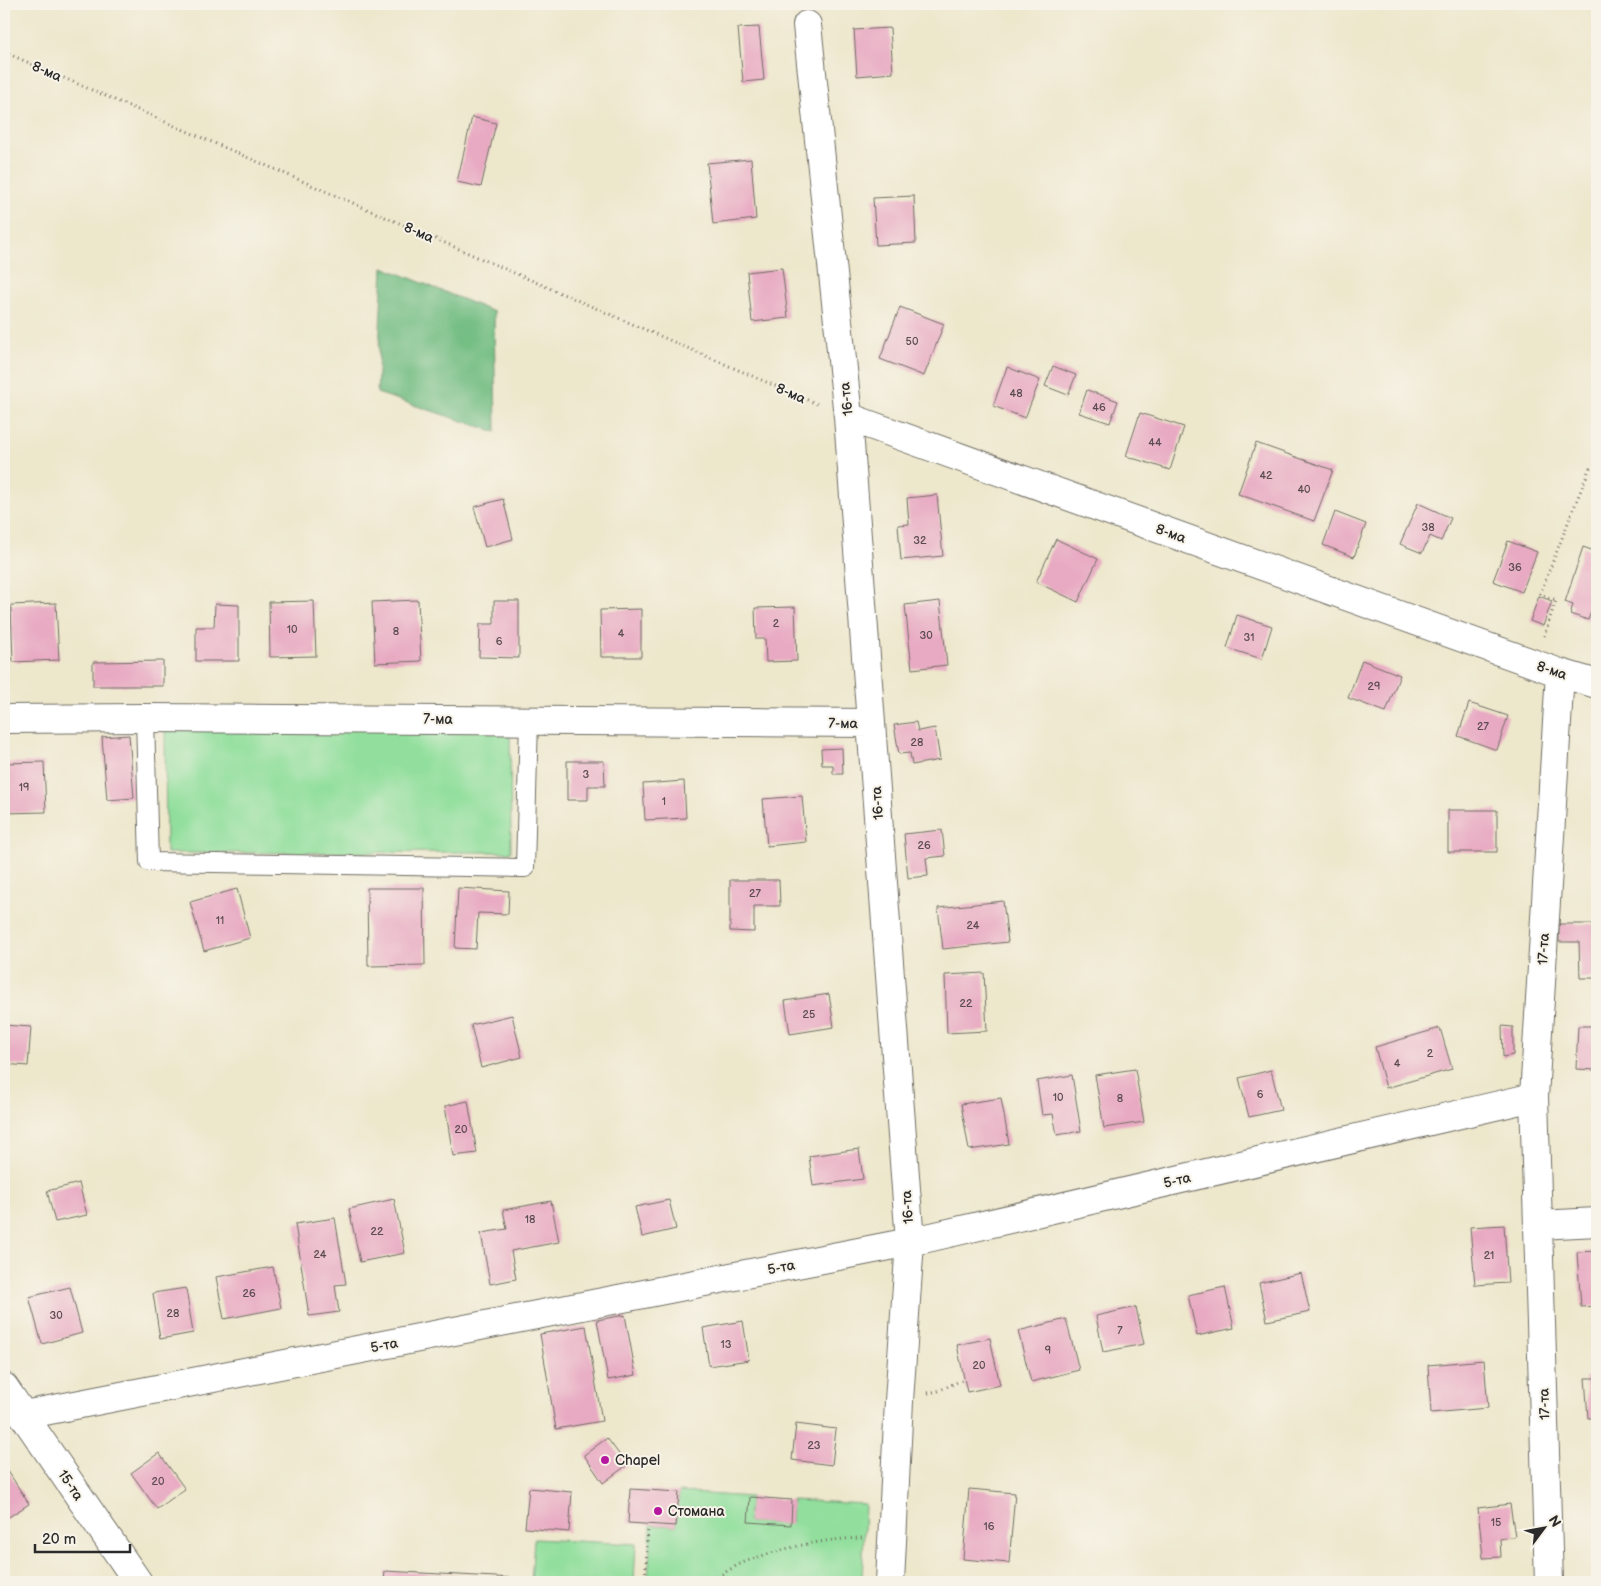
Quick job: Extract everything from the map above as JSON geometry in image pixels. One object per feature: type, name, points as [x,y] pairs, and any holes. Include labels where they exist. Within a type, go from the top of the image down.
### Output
[{"type":"street","name":"16-та","points":[[807,25],[848,417],[910,1242],[899,1401],[890,1582]]},
{"type":"street","name":"8-ма","points":[[848,417],[1597,684]]},
{"type":"street","name":"17-та","points":[[1548,668],[1534,1097],[1549,1582]]},
{"type":"street","name":"7-ма","points":[[4,720],[145,718],[871,723]]},
{"type":"street","name":"5-та","points":[[24,1415],[910,1242],[1534,1097]]},
{"type":"street","points":[[1539,1225],[1597,1222]]},
{"type":"street","name":"15-та","points":[[4,1387],[138,1582]]},
{"type":"lane","points":[[145,718],[149,862],[525,868],[529,720]]},
{"type":"path","name":"8-ма","points":[[4,52],[848,417]]},
{"type":"path","points":[[1548,668],[1556,600],[1540,594],[1590,467]]},
{"type":"path","points":[[645,1582],[648,1528]]},
{"type":"path","points":[[709,1582],[741,1564],[781,1551],[833,1539],[892,1537]]},
{"type":"path","points":[[1593,1582],[1597,1580]]},
{"type":"green space","points":[[383,267],[494,312],[496,432],[377,393]]},
{"type":"green space","points":[[510,727],[511,852],[166,853],[165,728]]},
{"type":"green space","points":[[679,1492],[750,1497],[748,1522],[791,1524],[792,1500],[865,1504],[862,1582],[648,1582],[651,1525],[676,1526]]},
{"type":"green space","points":[[534,1539],[636,1544],[634,1582],[531,1582]]},
{"type":"building","points":[[759,27],[764,80],[743,82],[738,28]]},
{"type":"building","points":[[890,28],[893,73],[857,76],[854,30]]},
{"type":"building","points":[[472,117],[496,123],[481,187],[457,182]]},
{"type":"building","points":[[751,159],[756,219],[713,224],[707,163]]},
{"type":"building","points":[[914,196],[916,243],[876,245],[873,198]]},
{"type":"building","points":[[782,268],[788,318],[752,322],[747,272]]},
{"type":"building","points":[[900,307],[944,324],[924,376],[880,359]]},
{"type":"building","points":[[1053,366],[1076,375],[1068,395],[1045,386]]},
{"type":"building","points":[[1007,367],[1040,380],[1025,418],[993,406]]},
{"type":"building","points":[[1087,390],[1118,401],[1110,423],[1079,413]]},
{"type":"building","points":[[1140,413],[1184,427],[1170,470],[1126,456]]},
{"type":"building","points":[[1256,443],[1333,470],[1314,521],[1238,494]]},
{"type":"building","points":[[937,495],[943,556],[901,560],[898,525],[909,524],[907,498]]},
{"type":"building","points":[[503,499],[513,539],[485,547],[474,507]]},
{"type":"building","points":[[1418,503],[1451,518],[1441,541],[1430,536],[1422,553],[1400,544]]},
{"type":"building","points":[[1335,512],[1366,524],[1354,557],[1323,545]]},
{"type":"building","points":[[1056,539],[1098,559],[1078,602],[1036,582]]},
{"type":"building","points":[[1508,541],[1537,552],[1522,592],[1493,581]]},
{"type":"building","points":[[1583,547],[1597,552],[1597,614],[1591,612],[1588,620],[1570,614],[1573,605],[1565,602]]},
{"type":"building","points":[[1539,596],[1552,601],[1543,626],[1530,621]]},
{"type":"building","points":[[418,600],[421,661],[375,663],[372,602]]},
{"type":"building","points":[[314,601],[316,656],[270,657],[269,602]]},
{"type":"building","points":[[494,601],[519,601],[519,658],[479,657],[480,624],[494,624]]},
{"type":"building","points":[[940,601],[947,665],[912,669],[905,605]]},
{"type":"building","points":[[56,603],[59,660],[13,662],[11,605]]},
{"type":"building","points":[[215,604],[239,605],[239,661],[196,661],[196,627],[214,627]]},
{"type":"building","points":[[795,607],[797,661],[766,662],[765,639],[756,639],[755,608]]},
{"type":"building","points":[[641,609],[641,657],[601,657],[600,610]]},
{"type":"building","points":[[1237,615],[1272,626],[1262,659],[1227,648]]},
{"type":"building","points":[[1362,660],[1400,675],[1386,712],[1348,698]]},
{"type":"building","points":[[163,661],[163,686],[93,686],[93,662]]},
{"type":"building","points":[[1469,703],[1508,716],[1497,750],[1458,736]]},
{"type":"building","points":[[916,722],[918,731],[935,728],[940,760],[912,765],[910,753],[899,754],[894,725]]},
{"type":"building","points":[[129,735],[134,798],[107,800],[102,737]]},
{"type":"building","points":[[842,748],[843,774],[833,774],[833,765],[822,765],[821,749]]},
{"type":"building","points":[[567,761],[604,761],[605,786],[588,786],[588,800],[567,800]]},
{"type":"building","points":[[44,762],[46,812],[4,813],[4,763]]},
{"type":"building","points":[[684,781],[686,818],[645,820],[643,784]]},
{"type":"building","points":[[802,796],[806,842],[767,846],[763,799]]},
{"type":"building","points":[[1448,810],[1497,810],[1497,852],[1448,852]]},
{"type":"building","points":[[942,830],[945,856],[926,858],[928,876],[908,878],[904,834]]},
{"type":"building","points":[[730,880],[779,880],[780,906],[754,906],[754,932],[730,931]]},
{"type":"building","points":[[367,888],[424,888],[425,965],[368,966]]},
{"type":"building","points":[[458,888],[509,891],[508,914],[478,913],[476,949],[455,948]]},
{"type":"building","points":[[237,889],[250,938],[204,951],[190,902]]},
{"type":"building","points":[[1003,901],[1008,942],[943,949],[938,908]]},
{"type":"building","points":[[1559,924],[1597,924],[1597,978],[1580,978],[1579,942],[1559,942]]},
{"type":"building","points":[[984,973],[987,1031],[947,1033],[945,975]]},
{"type":"building","points":[[829,994],[834,1027],[790,1034],[785,1001]]},
{"type":"building","points":[[512,1015],[522,1057],[481,1068],[471,1025]]},
{"type":"building","points":[[4,1025],[31,1027],[28,1066],[4,1064]]},
{"type":"building","points":[[1502,1026],[1513,1027],[1513,1055],[1503,1057]]},
{"type":"building","points":[[1578,1026],[1597,1026],[1597,1070],[1576,1069]]},
{"type":"building","points":[[1440,1028],[1452,1069],[1386,1088],[1375,1047]]},
{"type":"building","points":[[1135,1069],[1144,1122],[1104,1128],[1095,1075]]},
{"type":"building","points":[[1271,1070],[1281,1110],[1249,1117],[1239,1078]]},
{"type":"building","points":[[1072,1075],[1081,1131],[1057,1135],[1053,1114],[1042,1115],[1037,1081]]},
{"type":"building","points":[[1001,1098],[1009,1144],[969,1150],[961,1104]]},
{"type":"building","points":[[468,1101],[477,1153],[453,1156],[445,1106]]},
{"type":"building","points":[[859,1149],[863,1179],[813,1186],[809,1156]]},
{"type":"building","points":[[79,1183],[87,1215],[55,1222],[47,1191]]},
{"type":"building","points":[[394,1199],[405,1253],[360,1262],[349,1209]]},
{"type":"building","points":[[669,1200],[676,1229],[642,1237],[635,1207]]},
{"type":"building","points":[[551,1201],[559,1242],[511,1251],[516,1279],[490,1284],[481,1233],[507,1229],[503,1210]]},
{"type":"building","points":[[335,1218],[346,1284],[335,1285],[339,1312],[309,1316],[295,1224]]},
{"type":"building","points":[[1504,1225],[1508,1283],[1475,1285],[1470,1227]]},
{"type":"building","points":[[1597,1251],[1597,1306],[1581,1307],[1577,1252]]},
{"type":"building","points":[[273,1267],[281,1308],[224,1319],[216,1277]]},
{"type":"building","points":[[1301,1273],[1310,1312],[1267,1321],[1259,1283]]},
{"type":"building","points":[[70,1287],[82,1333],[42,1344],[29,1297]]},
{"type":"building","points":[[1225,1287],[1234,1328],[1197,1336],[1188,1295]]},
{"type":"building","points":[[186,1288],[193,1333],[160,1339],[153,1293]]},
{"type":"building","points":[[1136,1307],[1144,1344],[1103,1352],[1096,1316]]},
{"type":"building","points":[[625,1315],[636,1375],[608,1380],[597,1320]]},
{"type":"building","points":[[1066,1319],[1079,1370],[1031,1382],[1018,1331]]},
{"type":"building","points":[[743,1321],[749,1360],[709,1366],[703,1328]]},
{"type":"building","points":[[586,1326],[602,1421],[556,1429],[540,1334]]},
{"type":"building","points":[[990,1338],[1000,1385],[967,1392],[957,1345]]},
{"type":"building","points":[[1484,1360],[1488,1408],[1431,1413],[1428,1365]]},
{"type":"building","points":[[1585,1378],[1597,1378],[1597,1418],[1588,1418]]},
{"type":"building","points":[[796,1424],[836,1429],[832,1465],[792,1460]]},
{"type":"building","name":"Chapel","points":[[607,1438],[627,1465],[603,1483],[584,1455]]},
{"type":"building","points":[[159,1453],[185,1489],[157,1509],[131,1473]]},
{"type":"building","points":[[4,1465],[29,1504],[4,1520]]},
{"type":"building","points":[[529,1488],[572,1492],[569,1532],[525,1528]]},
{"type":"building","points":[[630,1489],[679,1492],[676,1526],[628,1523]]},
{"type":"building","points":[[969,1489],[1015,1493],[1009,1563],[963,1559]]},
{"type":"building","points":[[750,1497],[792,1500],[791,1525],[748,1522]]},
{"type":"building","points":[[1510,1504],[1515,1536],[1500,1539],[1501,1557],[1483,1558],[1478,1508]]},
{"type":"building","points":[[385,1571],[514,1578],[514,1582],[384,1582]]},
{"type":"place","name":"Chapel","points":[[605,1460]]},
{"type":"place","name":"Стомана","points":[[658,1511]]}]
